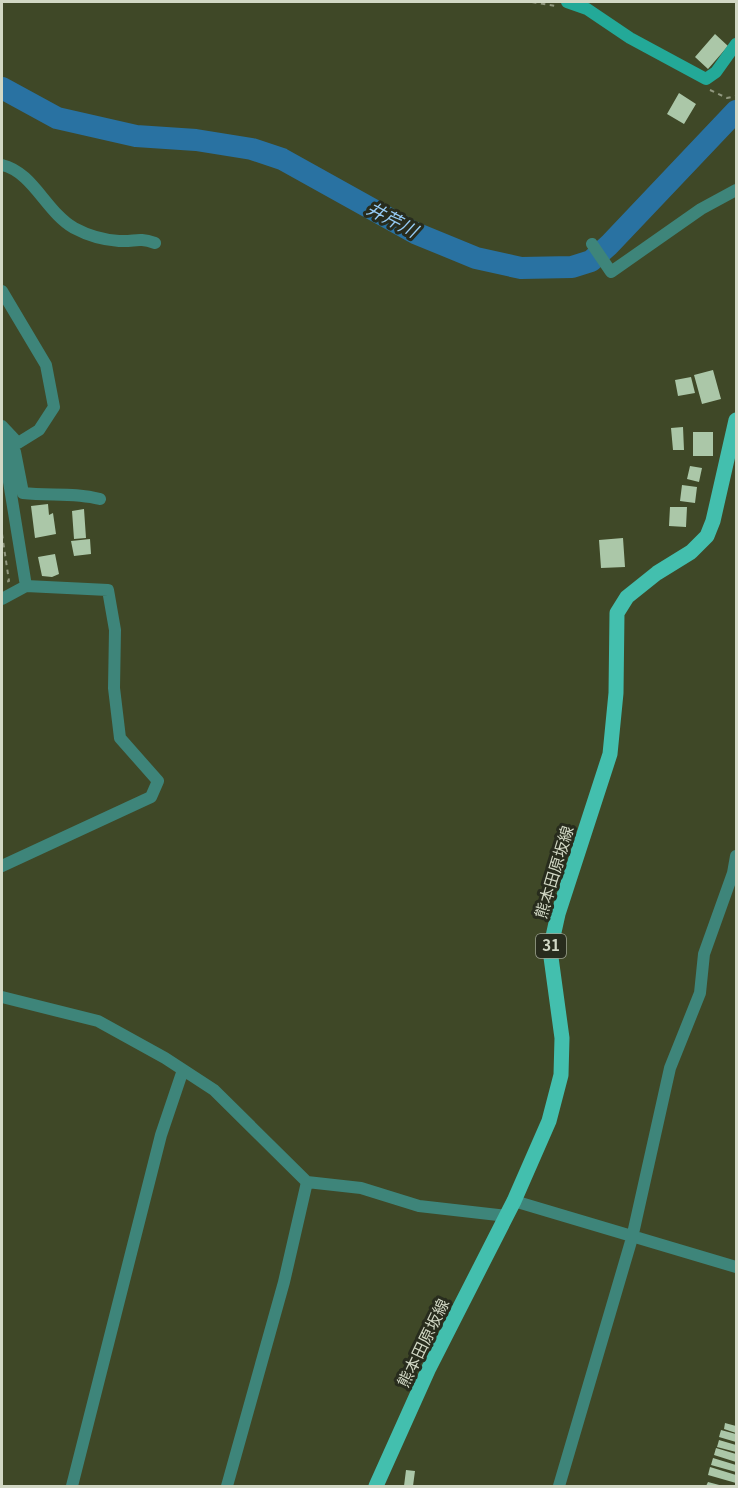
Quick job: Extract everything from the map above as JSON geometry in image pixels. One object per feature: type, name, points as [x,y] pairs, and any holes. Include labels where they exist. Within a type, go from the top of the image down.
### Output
[{"type":"main road","name":"熊本田原坂線","points":[[376,1486],[429,1368],[514,1201],[549,1121],[561,1075],[562,1038],[550,950],[558,914],[610,754],[616,693],[617,613],[627,597],[657,573],[691,552],[707,536],[713,521],[736,420]]},
{"type":"street","points":[[567,2],[587,9],[630,38],[706,79],[716,72],[736,44]]},
{"type":"street","points":[[2,165],[13,167],[23,175],[56,213],[74,228],[99,238],[121,241],[136,238],[155,243]]},
{"type":"street","points":[[592,244],[611,272],[700,209],[736,190]]},
{"type":"street","points":[[2,291],[46,365],[54,407],[39,430],[18,443],[2,428]]},
{"type":"street","points":[[2,428],[15,452],[23,494],[55,497],[78,493],[100,500]]},
{"type":"street","points":[[2,439],[26,586]]},
{"type":"street","points":[[2,599],[26,586],[108,590],[115,630],[114,688],[120,738],[158,781],[151,797],[2,866]]},
{"type":"street","points":[[559,1486],[632,1238],[670,1068],[700,993],[704,954],[733,873],[736,855]]},
{"type":"street","points":[[2,997],[98,1021],[183,1070],[214,1090],[307,1182],[361,1188],[419,1206],[507,1215]]},
{"type":"street","points":[[72,1486],[161,1135],[183,1070]]},
{"type":"street","points":[[228,1486],[284,1282],[307,1182]]},
{"type":"street","points":[[514,1201],[632,1238],[736,1267]]},
{"type":"path","points":[[727,98],[736,96]]},
{"type":"path","points":[[2,534],[9,581],[2,583]]},
{"type":"building","points":[[715,34],[728,46],[708,69],[695,57]]},
{"type":"building","points":[[679,93],[696,104],[684,124],[667,114]]},
{"type":"building","points":[[713,370],[721,399],[702,404],[694,375]]},
{"type":"building","points":[[691,377],[695,393],[678,396],[675,380]]},
{"type":"building","points":[[683,427],[684,450],[673,450],[671,428]]},
{"type":"building","points":[[693,432],[713,432],[713,456],[693,456]]},
{"type":"building","points":[[690,466],[702,468],[699,482],[687,479]]},
{"type":"building","points":[[682,485],[697,487],[695,503],[680,501]]},
{"type":"building","points":[[48,504],[49,515],[53,513],[56,534],[35,538],[31,506]]},
{"type":"building","points":[[670,507],[687,507],[686,527],[669,526]]},
{"type":"building","points":[[84,509],[86,538],[74,539],[72,511]]},
{"type":"building","points":[[623,538],[625,567],[601,568],[599,540]]},
{"type":"building","points":[[90,539],[91,554],[74,556],[71,541]]},
{"type":"building","points":[[55,554],[59,574],[52,577],[42,576],[38,557]]},
{"type":"building","points":[[725,1423],[736,1426],[736,1433],[724,1429]]},
{"type":"building","points":[[721,1430],[736,1434],[736,1442],[719,1437]]},
{"type":"building","points":[[719,1440],[736,1445],[736,1452],[717,1447]]},
{"type":"building","points":[[716,1448],[736,1454],[736,1462],[714,1455]]},
{"type":"building","points":[[713,1458],[736,1465],[736,1472],[711,1465]]},
{"type":"building","points":[[710,1467],[736,1475],[736,1483],[708,1475]]},
{"type":"building","points":[[406,1470],[415,1471],[413,1486],[404,1486]]},
{"type":"building","points":[[708,1482],[723,1486],[706,1486]]},
{"type":"waterway","name":"井芹川","points":[[2,88],[57,118],[136,136],[196,140],[252,149],[282,159],[415,233],[476,258],[521,268],[572,267],[591,261],[609,245],[736,111]]}]
